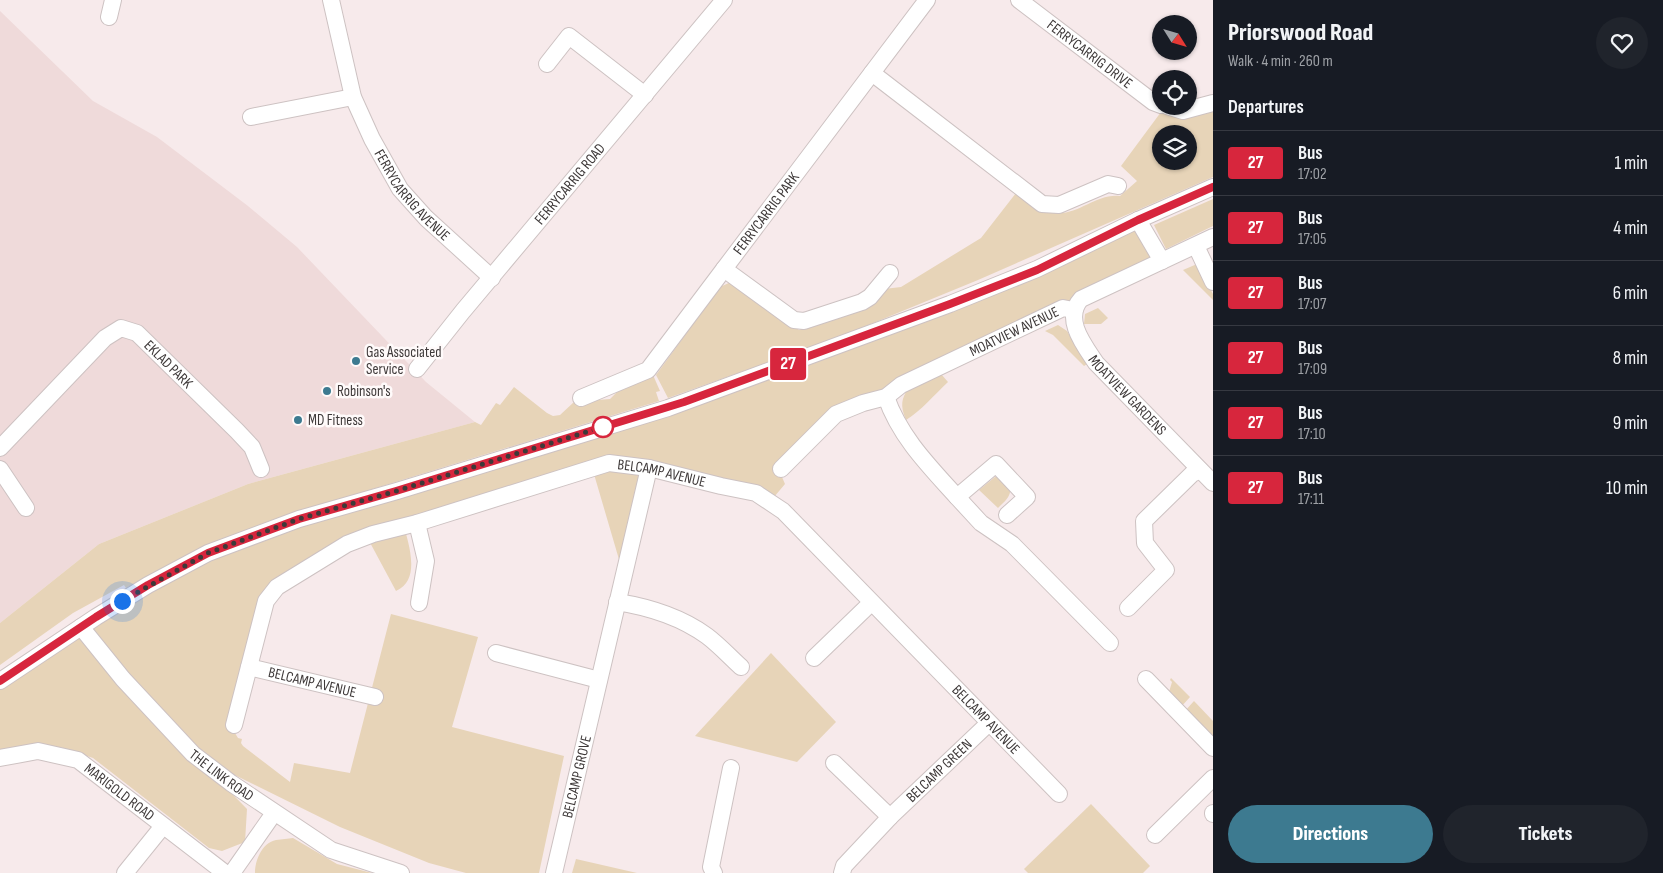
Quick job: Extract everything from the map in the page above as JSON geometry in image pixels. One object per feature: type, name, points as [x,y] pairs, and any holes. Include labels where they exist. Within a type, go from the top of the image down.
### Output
[{"type":"street","points":[[109,17],[113,0]]},
{"type":"street","name":"FERRYCARRIG AVENUE","points":[[331,0],[353,97],[372,138],[400,189],[426,218],[492,278]]},
{"type":"street","name":"FERRYCARRIG ROAD","points":[[417,369],[724,0]]},
{"type":"street","name":"FERRYCARRIG PARK","points":[[890,273],[870,297],[862,302],[804,321],[794,320],[724,269],[927,0]]},
{"type":"street","name":"FERRYCARRIG DRIVE","points":[[1019,0],[1152,101]]},
{"type":"street","points":[[546,64],[569,36],[645,95]]},
{"type":"street","points":[[872,73],[1042,204],[1059,205],[1108,184],[1118,186]]},
{"type":"street","points":[[251,117],[353,97]]},
{"type":"street","points":[[1197,107],[1213,103]]},
{"type":"street","points":[[0,681],[81,626],[148,585],[217,549],[299,519],[668,408],[950,304],[1028,273],[1138,220],[1213,187]]},
{"type":"street","points":[[1138,220],[1162,262]]},
{"type":"street","name":"MOATVIEW AVENUE","points":[[781,469],[836,414],[863,403],[886,397],[901,385],[1063,308],[1073,310],[1081,299],[1213,237]]},
{"type":"street","points":[[1196,246],[1213,282]]},
{"type":"street","points":[[581,398],[648,370],[724,269]]},
{"type":"street","name":"MOATVIEW GARDENS","points":[[1073,310],[1072,316],[1082,343],[1096,363],[1213,483]]},
{"type":"street","name":"EKLAD PARK","points":[[0,448],[105,338],[121,328],[137,333],[237,431],[252,447],[261,469]]},
{"type":"street","points":[[886,397],[891,413],[910,443],[957,497],[981,523],[1012,544],[1110,644]]},
{"type":"street","name":"BELCAMP AVENUE","points":[[234,725],[266,601],[277,587],[348,544],[373,534],[417,523],[609,463],[649,468],[756,493],[784,511],[871,603],[1059,794]]},
{"type":"street","points":[[957,497],[996,464],[1027,497],[1007,515]]},
{"type":"street","name":"BELCAMP GROVE","points":[[554,873],[649,468]]},
{"type":"street","points":[[0,469],[26,508]]},
{"type":"street","points":[[1128,608],[1166,570],[1145,542],[1144,521],[1192,474],[1200,470]]},
{"type":"street","points":[[417,523],[426,561],[419,603]]},
{"type":"street","points":[[617,602],[634,605],[680,619],[708,636],[741,667]]},
{"type":"street","points":[[814,658],[871,603]]},
{"type":"street","name":"THE LINK ROAD","points":[[81,626],[123,679],[192,754],[274,813],[331,850],[400,873]]},
{"type":"street","points":[[496,653],[599,680]]},
{"type":"street","name":"BELCAMP AVENUE","points":[[249,667],[375,697]]},
{"type":"street","points":[[1146,679],[1213,748]]},
{"type":"street","name":"BELCAMP GREEN","points":[[842,873],[844,866],[890,817],[989,723]]},
{"type":"street","name":"MARIGOLD ROAD","points":[[0,758],[38,751],[78,760],[225,873]]},
{"type":"street","points":[[834,763],[890,817]]},
{"type":"street","points":[[714,873],[711,868],[731,768]]},
{"type":"street","points":[[1155,835],[1213,778]]},
{"type":"street","points":[[232,873],[274,813]]},
{"type":"street","points":[[125,873],[162,826]]},
{"type":"shaded area","points":[[0,11],[93,101],[157,137],[248,206],[297,247],[426,382],[475,422],[248,484],[99,544],[0,623]]},
{"type":"shaded area","points":[[1213,109],[1213,177],[978,280],[866,326],[668,398],[656,375],[720,287],[731,282],[799,330],[867,306],[884,289],[901,287],[981,238],[1016,193],[1041,209],[1059,213],[1077,209],[1102,198],[1120,196],[1137,181],[1121,166],[1159,115],[1197,115],[1197,111]]},
{"type":"shaded area","points":[[1213,199],[1213,226],[1166,249],[1154,225]]},
{"type":"shaded area","points":[[1136,223],[1158,263],[861,404],[779,470],[785,484],[769,503],[755,494],[647,459],[602,463],[649,470],[623,573],[591,464],[403,523],[410,550],[411,570],[404,586],[396,591],[367,537],[270,593],[230,725],[238,738],[242,739],[241,743],[243,746],[290,782],[294,763],[350,773],[391,614],[478,637],[452,727],[564,756],[539,873],[466,873],[429,863],[340,827],[194,755],[247,809],[245,842],[222,851],[209,848],[93,758],[60,747],[0,758],[0,682],[209,554],[666,409]]},
{"type":"shaded area","points":[[1197,264],[1213,294],[1213,300],[1183,270]]},
{"type":"shaded area","points":[[1098,308],[1108,318],[1101,324],[1084,324],[1085,314]]},
{"type":"shaded area","points":[[1058,325],[1067,331],[1087,364],[1084,366],[1053,335],[1045,331]]},
{"type":"shaded area","points":[[941,374],[948,382],[906,420],[902,406],[906,392]]},
{"type":"shaded area","points":[[653,375],[660,391],[656,392],[659,401],[272,520],[196,551],[126,588],[124,585],[73,613],[0,665],[0,623],[99,544],[248,484],[475,422],[481,425],[496,403],[500,405],[514,387],[553,416],[560,415],[574,402],[610,399],[623,386]]},
{"type":"shaded area","points":[[995,477],[999,477],[1011,487],[1008,497],[998,508],[979,490]]},
{"type":"shaded area","points":[[771,653],[836,722],[797,762],[695,736]]},
{"type":"shaded area","points":[[1171,678],[1190,697],[1181,707],[1169,692],[1172,682]]},
{"type":"shaded area","points":[[1194,701],[1213,721],[1213,739],[1185,711]]},
{"type":"shaded area","points":[[1091,804],[1150,866],[1143,873],[1028,873],[1024,869]]},
{"type":"shaded area","points":[[293,838],[337,864],[372,873],[255,873],[256,863],[263,848],[276,840]]},
{"type":"shaded area","points":[[576,859],[637,873],[572,873]]},
{"type":"bus line","name":"27","points":[[0,681],[81,626],[148,585],[208,553],[299,519],[668,408],[1037,270],[1138,220],[1213,187]]},
{"type":"place","name":"Gas Associated Service","points":[[356,361]]},
{"type":"place","name":"Robinson's","points":[[327,391]]},
{"type":"place","name":"MD Fitness","points":[[298,420]]},
{"type":"route","points":[[122,601],[208,553],[299,519],[606,426],[603,427]]}]
